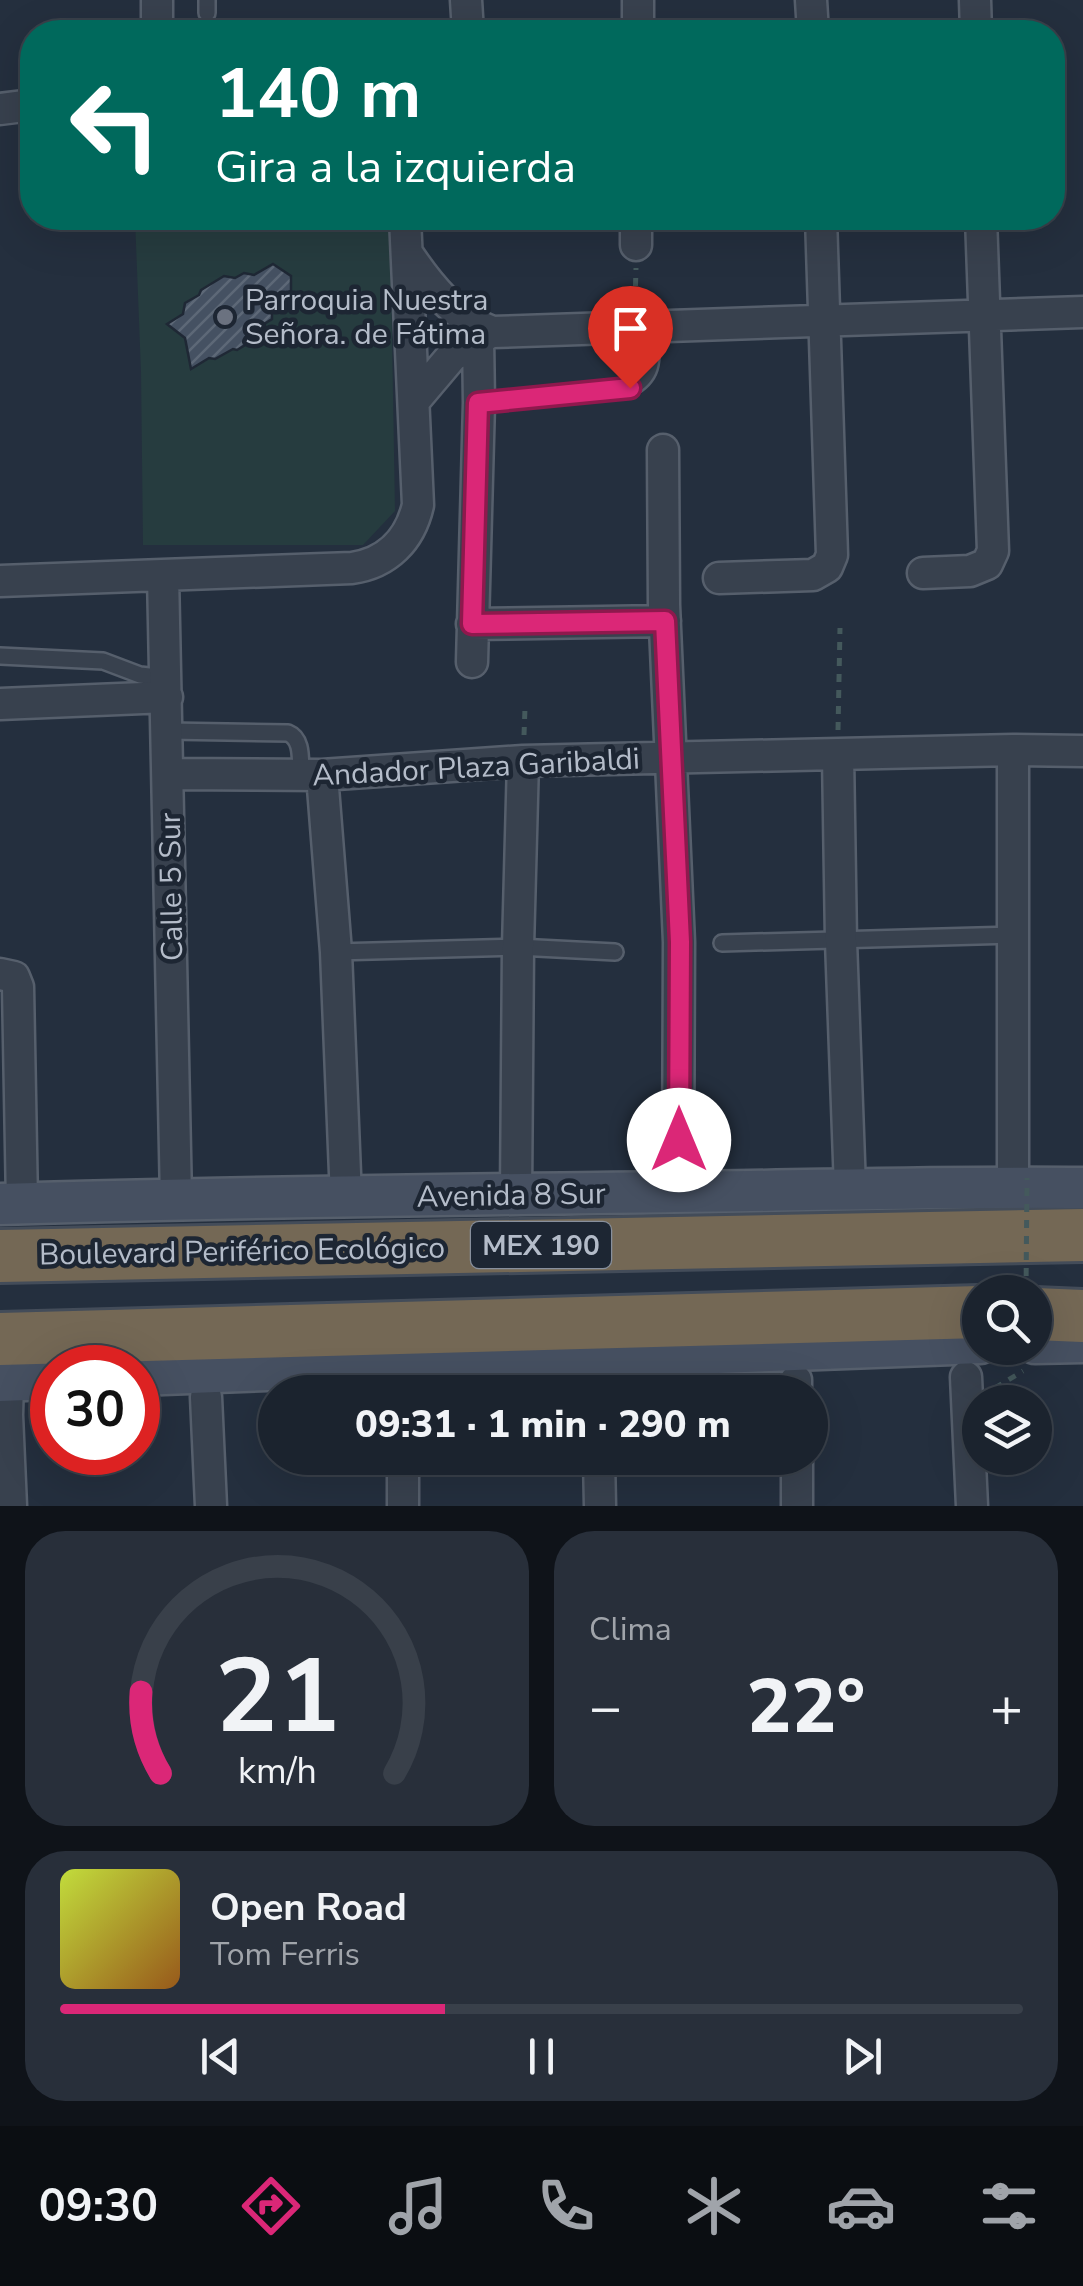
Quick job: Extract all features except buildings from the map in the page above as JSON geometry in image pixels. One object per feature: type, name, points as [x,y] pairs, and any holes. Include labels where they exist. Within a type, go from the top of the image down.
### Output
[{"type":"highway","name":"Boulevard Periférico Ecológico","points":[[0,1256],[1083,1234]]},
{"type":"highway","points":[[3,1367],[962,1313]]},
{"type":"highway","points":[[1052,1315],[1083,1316]]},
{"type":"street","points":[[0,581],[367,566],[392,552],[414,523],[418,506],[406,230]]},
{"type":"street","points":[[718,578],[814,576],[828,567],[832,555],[820,230]]},
{"type":"street","points":[[922,573],[970,571],[987,564],[993,551],[982,230]]},
{"type":"street","points":[[407,253],[441,299],[482,332]]},
{"type":"street","points":[[414,401],[452,356],[482,332],[1083,312]]},
{"type":"street","points":[[472,662],[482,332]]},
{"type":"street","points":[[663,450],[665,621],[680,942],[678,1177]]},
{"type":"street","name":"Calle 5 Sur","points":[[164,575],[176,1199]]},
{"type":"street","points":[[472,624],[665,621]]},
{"type":"street","points":[[0,704],[167,688]]},
{"type":"street","points":[[1012,750],[1020,1183]]},
{"type":"street","name":"Andador Plaza Garibaldi","points":[[168,774],[312,775],[523,761],[1083,751]]},
{"type":"street","points":[[838,756],[850,1188]]},
{"type":"street","points":[[516,1194],[523,761]]},
{"type":"street","points":[[312,775],[336,952],[346,1198]]},
{"type":"street","points":[[7,975],[18,987],[11,1204]]},
{"type":"street","name":"Avenida 8 Sur","points":[[11,1204],[1020,1183],[1083,1188]]},
{"type":"street","points":[[1052,1350],[1083,1342]]},
{"type":"street","points":[[160,1376],[962,1360]]},
{"type":"street","points":[[972,1506],[973,1365]]},
{"type":"street","points":[[11,1506],[3,1367],[30,1374]]},
{"type":"street","points":[[206,1396],[211,1506]]},
{"type":"street","points":[[403,1475],[403,1506]]},
{"type":"street","points":[[599,1475],[600,1506]]},
{"type":"street","points":[[797,1475],[797,1506]]},
{"type":"lane","points":[[478,403],[630,388],[644,381],[649,371],[643,326]]},
{"type":"lane","points":[[0,656],[103,661],[167,688]]},
{"type":"lane","points":[[168,730],[288,733],[294,736],[312,775]]},
{"type":"lane","points":[[722,943],[1014,934]]},
{"type":"lane","points":[[336,952],[518,947],[614,952]]},
{"type":"path","points":[[636,231],[643,326]]},
{"type":"path","points":[[838,756],[840,628]]},
{"type":"path","points":[[1020,1183],[1025,1275]]},
{"type":"path","points":[[996,1385],[1020,1365]]},
{"type":"green space","points":[[135,230],[390,230],[395,511],[363,545],[143,545]]},
{"type":"place","name":"Parroquia Nuestra Señora. de Fátima","points":[[225,317]]},
{"type":"route","points":[[630,388],[478,403],[472,624],[665,621],[680,942],[679,1140]]}]
